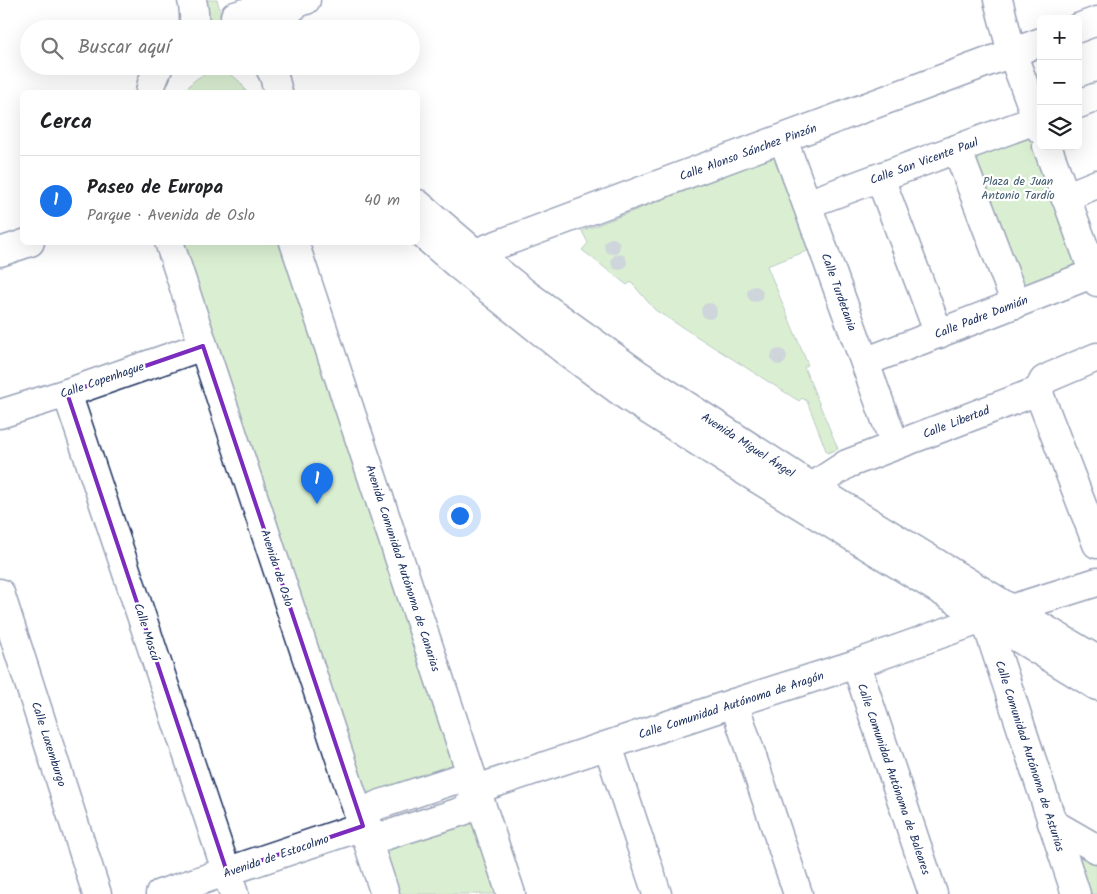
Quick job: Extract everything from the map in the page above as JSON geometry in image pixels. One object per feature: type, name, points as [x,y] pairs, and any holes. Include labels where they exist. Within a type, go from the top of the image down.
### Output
[{"type":"street","points":[[192,0],[194,20]]},
{"type":"street","points":[[998,0],[1012,53],[1037,117]]},
{"type":"street","points":[[234,15],[282,2],[303,1]]},
{"type":"street","points":[[279,20],[289,8],[303,1]]},
{"type":"street","points":[[1082,27],[1097,21]]},
{"type":"street","name":"Calle Alonso Sánchez Pinzón","points":[[466,259],[1037,44]]},
{"type":"street","points":[[274,75],[278,90]]},
{"type":"street","points":[[1082,102],[1097,96]]},
{"type":"street","name":"Calle San Vicente Paul","points":[[807,204],[957,149],[1037,123]]},
{"type":"street","name":"Calle Turdetania","points":[[783,139],[895,445]]},
{"type":"street","points":[[957,149],[1016,304]]},
{"type":"street","points":[[1049,150],[1096,276]]},
{"type":"street","points":[[880,178],[939,334]]},
{"type":"street","points":[[1066,196],[1097,184]]},
{"type":"street","name":"Avenida Miguel Ángel","points":[[420,206],[466,259],[562,349],[628,397],[730,462],[1097,686]]},
{"type":"street","name":"Avenida Miguel Ángel","points":[[420,231],[525,293],[639,375],[812,487],[1097,660]]},
{"type":"street","points":[[0,252],[21,245]]},
{"type":"street","name":"Avenida de Oslo","points":[[170,245],[385,894]]},
{"type":"street","name":"Avenida Comunidad Autónoma de Canarias","points":[[295,245],[512,894]]},
{"type":"street","name":"Calle Padre Damián","points":[[865,362],[1016,304],[1096,276]]},
{"type":"street","name":"Calle Copenhague","points":[[0,414],[204,346]]},
{"type":"street","name":"Calle Libertad","points":[[812,487],[847,464],[1038,391],[1044,380],[1097,357]]},
{"type":"street","points":[[1038,391],[1097,544]]},
{"type":"street","name":"Calle Moscú","points":[[67,393],[230,883]]},
{"type":"street","points":[[1011,609],[1097,582]]},
{"type":"street","name":"Calle Luxemburgo","points":[[0,593],[97,894]]},
{"type":"street","name":"Calle Comunidad Autónoma de Aragón","points":[[477,789],[856,664],[985,618]]},
{"type":"street","name":"Calle Comunidad Autónoma de Asturias","points":[[985,618],[1076,894]]},
{"type":"street","name":"Calle Comunidad Autónoma de Baleares","points":[[856,664],[933,894]]},
{"type":"street","points":[[734,703],[798,894]]},
{"type":"street","points":[[608,746],[657,894]]},
{"type":"street","points":[[363,826],[373,834],[384,836],[449,816],[463,811],[472,803],[477,789]]},
{"type":"street","points":[[1052,823],[1097,850]]},
{"type":"street","name":"Avenida de Estocolmo","points":[[160,894],[230,883],[363,826]]},
{"type":"highlighted area","points":[[203,346],[363,826],[227,872],[67,393]]},
{"type":"green space","points":[[205,0],[217,0],[223,20],[208,20]]},
{"type":"green space","points":[[205,75],[231,75],[242,84],[245,90],[187,90],[200,77]]},
{"type":"green space","name":"Plaza de Juan Antonio Tardío","points":[[1032,130],[1037,150],[1039,150],[1082,270],[1022,292],[969,154]]},
{"type":"green space","points":[[775,156],[815,248],[767,266],[808,365],[804,367],[838,449],[827,453],[807,401],[802,398],[799,401],[655,310],[631,282],[627,285],[582,250],[588,243],[582,231]]},
{"type":"green space","points":[[179,245],[284,245],[455,765],[362,796]]},
{"type":"green space","points":[[473,819],[499,894],[396,894],[381,849]]},
{"type":"green space","points":[[1068,839],[1097,857],[1097,894],[1087,894]]},
{"type":"place","name":"Paseo de Europa","points":[[317,504]]}]
